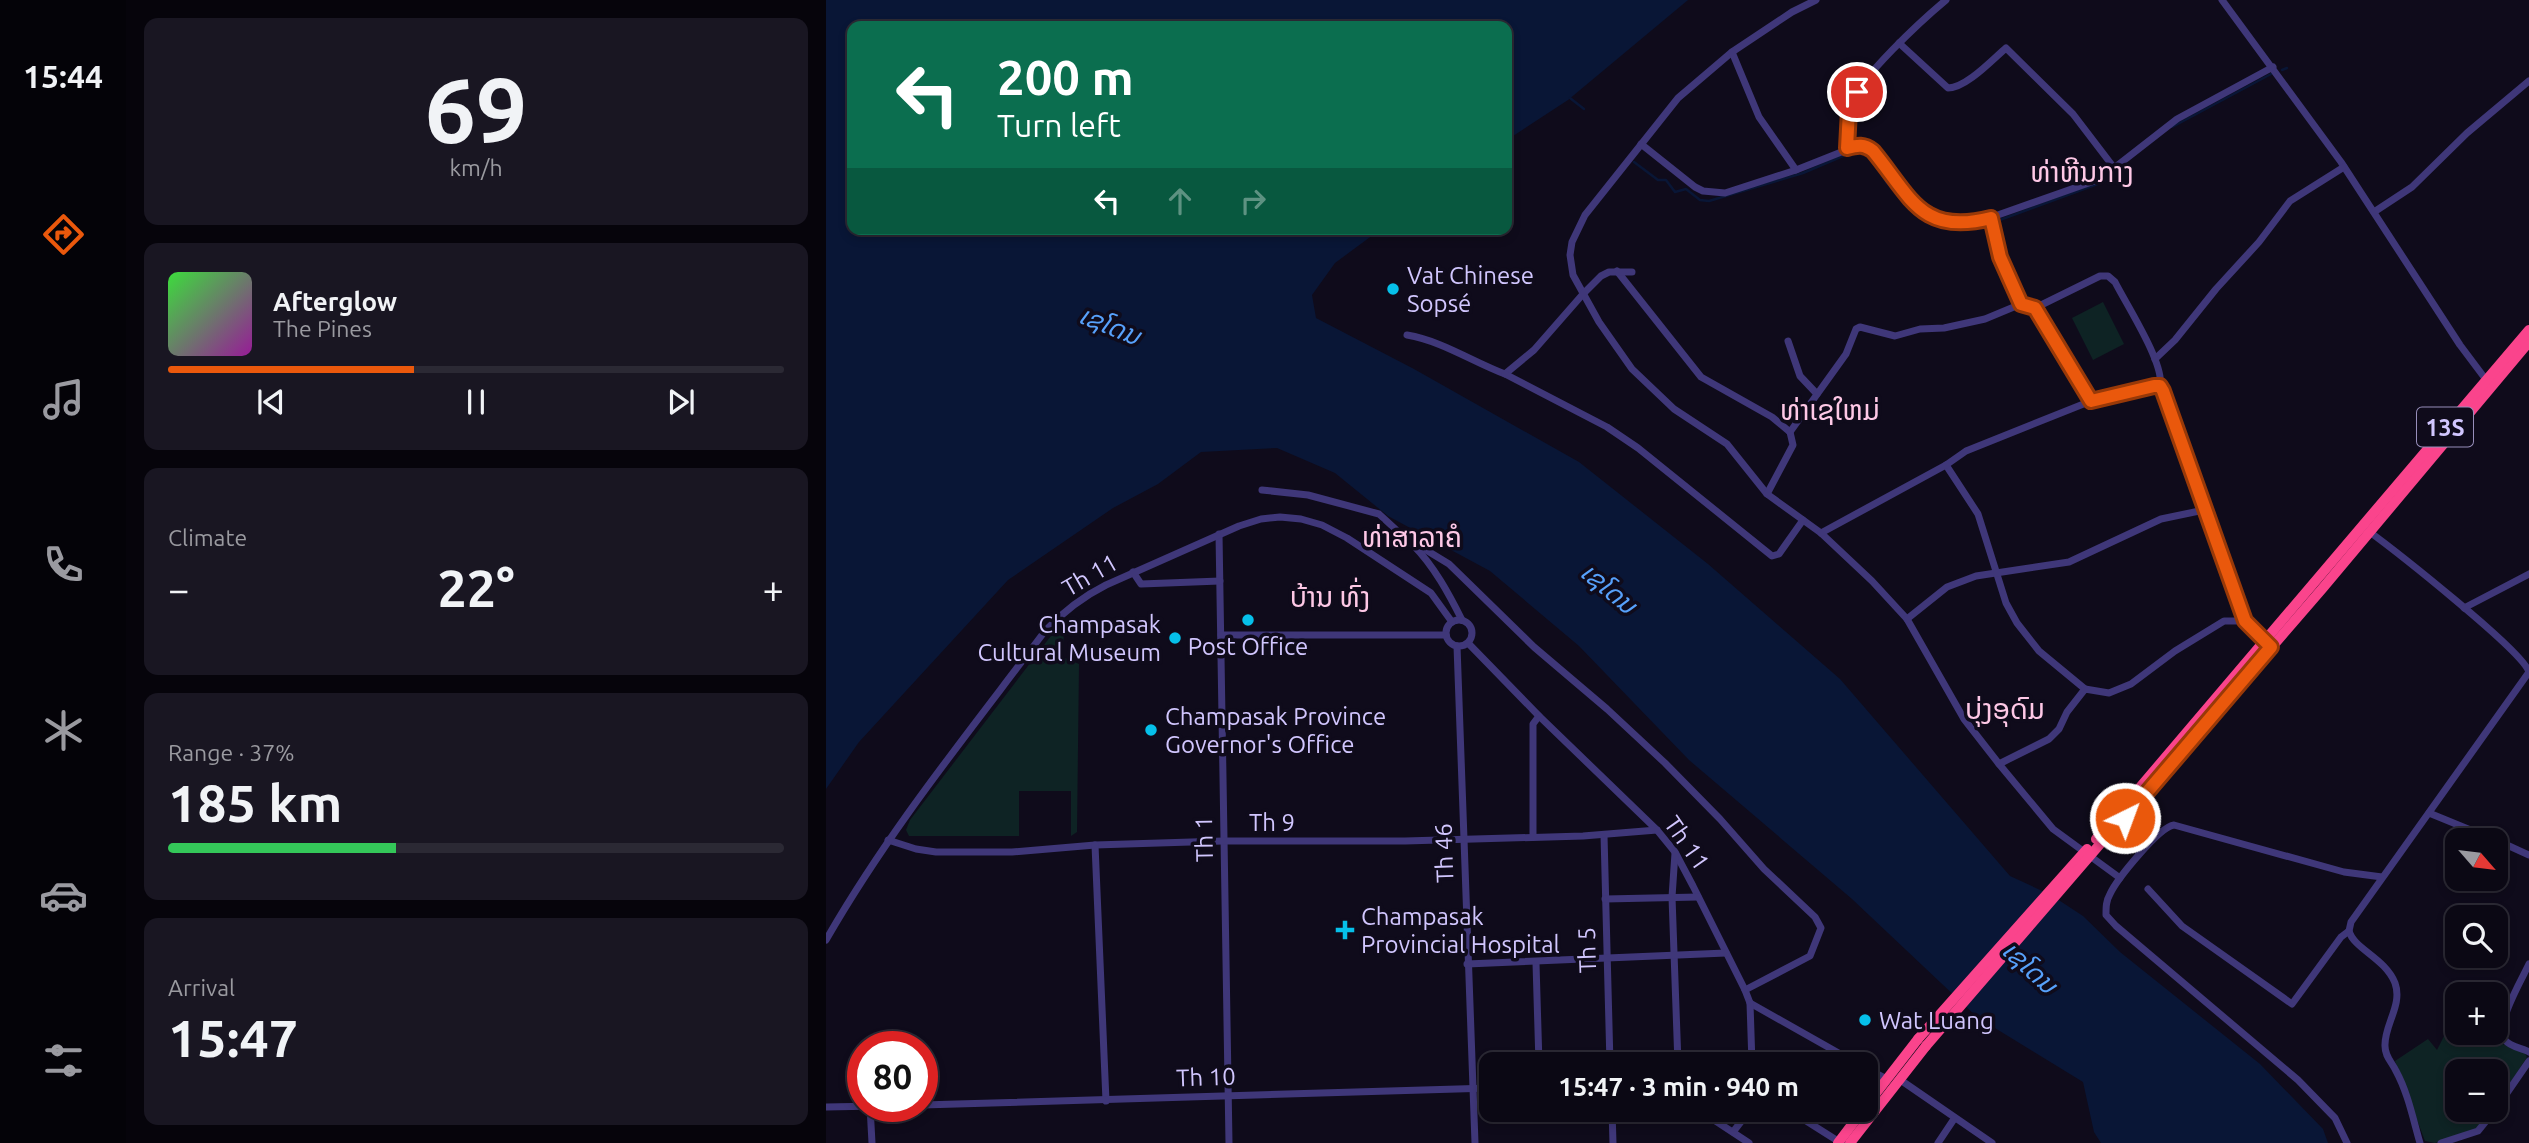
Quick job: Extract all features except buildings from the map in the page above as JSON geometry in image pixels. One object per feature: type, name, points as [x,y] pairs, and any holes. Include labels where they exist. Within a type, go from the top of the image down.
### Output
[{"type":"highway","name":"13S","points":[[2489,383],[2529,330]]},
{"type":"highway","name":"13S","points":[[1878,1088],[1922,1043],[2367,529],[2422,454],[2529,342]]},
{"type":"highway","name":"13S","points":[[1842,1143],[1899,1079],[1922,1043]]},
{"type":"highway","name":"13S","points":[[1842,1143],[1855,1122]]},
{"type":"street","points":[[1816,0],[1792,12],[1732,52],[1678,99],[1585,215],[1576,231],[1570,255],[1573,275],[1599,322],[1632,369],[1674,409],[1727,444],[1767,494],[1821,533],[1872,581],[1907,619],[1964,719],[2053,829],[2120,878]]},
{"type":"street","points":[[1847,148],[1852,100],[1899,43],[1946,0]]},
{"type":"street","points":[[2222,0],[2344,167],[2460,345],[2489,383]]},
{"type":"street","points":[[1899,43],[1952,89],[2006,48],[2073,114],[2115,169]]},
{"type":"street","points":[[1732,52],[1759,117],[1796,170]]},
{"type":"street","points":[[1641,144],[1695,187],[1712,193],[1725,193],[1796,170],[1847,148],[1867,146],[1904,193],[1935,218],[1955,223],[1991,218],[2100,180],[2177,119],[2273,67]]},
{"type":"street","points":[[2374,212],[2412,187],[2467,133],[2529,81]]},
{"type":"street","points":[[2155,359],[2175,340],[2259,242],[2290,201],[2344,167]]},
{"type":"street","points":[[1991,218],[2000,257],[2021,304]]},
{"type":"street","points":[[1617,271],[1701,377],[1772,417],[1790,432],[1793,445],[1767,494]]},
{"type":"street","points":[[1505,374],[1534,350],[1601,276],[1617,271],[1632,272]]},
{"type":"street","points":[[1790,432],[1846,354],[1856,329],[1860,327],[1895,336],[1920,329],[1944,328],[1985,319],[2021,304],[2035,308],[2101,275],[2108,276],[2115,282],[2155,359],[2160,386],[2245,621],[2267,644]]},
{"type":"street","points":[[2035,308],[2091,401]]},
{"type":"street","points":[[1406,335],[1429,339],[1505,374],[1607,427],[1638,448],[1772,556],[1779,554],[1803,520]]},
{"type":"street","points":[[1788,341],[1801,376],[1817,394]]},
{"type":"street","points":[[1821,533],[1946,465],[1966,451],[2091,401],[2160,386]]},
{"type":"street","points":[[1946,465],[1978,514],[1986,532],[2006,603],[2027,638],[2085,689],[2109,693],[2131,684],[2175,651],[2224,621],[2245,621]]},
{"type":"street","points":[[1262,490],[1308,495],[1379,514],[1421,553],[1449,593],[1462,620],[1472,629],[1468,643],[1457,646],[1451,643],[1446,635],[1447,629],[1452,622],[1462,620]]},
{"type":"street","points":[[1907,619],[1947,587],[1976,576],[2069,562],[2150,523],[2204,510]]},
{"type":"street","name":"Th 11","points":[[826,940],[888,840],[1045,631],[1060,615],[1086,596],[1133,572],[1239,526],[1270,518],[1301,519],[1322,525],[1347,538],[1431,593],[1452,622]]},
{"type":"street","points":[[2367,529],[2522,659],[2529,672],[2351,922],[2349,931],[2354,941],[2381,961],[2396,986],[2396,1005],[2385,1044],[2387,1058],[2396,1070],[2420,1143]]},
{"type":"street","name":"Th 1","points":[[1219,534],[1229,1143]]},
{"type":"street","points":[[1403,536],[1449,564],[1534,647],[1607,709],[1720,819],[1764,869],[1815,916],[1821,928],[1810,956],[1745,990]]},
{"type":"street","points":[[1133,572],[1141,584],[1220,581]]},
{"type":"street","points":[[2464,608],[2529,574]]},
{"type":"street","points":[[1221,635],[1446,635]]},
{"type":"street","name":"Th 11","points":[[1468,643],[1657,830],[1675,852],[1750,1003],[1752,1052]]},
{"type":"street","name":"Th 46","points":[[1457,646],[1475,1143]]},
{"type":"street","points":[[1999,764],[2049,739],[2059,729],[2067,712],[2085,689]]},
{"type":"street","points":[[1533,837],[1533,724],[1539,716]]},
{"type":"street","points":[[2429,813],[2466,828]]},
{"type":"street","points":[[2347,1143],[2335,1118],[2298,1080],[2116,926],[2106,915],[2106,904],[2110,892],[2120,878],[2162,831],[2174,825],[2344,872],[2382,877]]},
{"type":"street","name":"Th 9","points":[[888,840],[936,852],[1042,851],[1096,845],[1223,841],[1464,840],[1604,835],[1657,830]]},
{"type":"street","name":"Th 5","points":[[1604,835],[1610,1052]]},
{"type":"street","points":[[1096,845],[1106,1101]]},
{"type":"street","points":[[2508,846],[2529,855]]},
{"type":"street","points":[[1675,852],[1672,897],[1678,1052]]},
{"type":"street","points":[[2148,889],[2182,926],[2292,1004],[2341,937],[2349,931]]},
{"type":"street","points":[[1605,899],[1698,897]]},
{"type":"street","points":[[1467,964],[1726,953]]},
{"type":"street","points":[[1536,963],[1539,1052]]},
{"type":"street","points":[[2529,964],[2506,1014],[2502,1033],[2503,1039],[2509,1044],[2529,1052]]},
{"type":"street","points":[[1750,1003],[1837,1052]]},
{"type":"street","points":[[2508,1090],[2529,1060]]},
{"type":"street","points":[[1878,1074],[1885,1078]]},
{"type":"street","points":[[1878,1078],[1885,1078]]},
{"type":"street","points":[[1899,1079],[1992,1143]]},
{"type":"street","name":"Th 10","points":[[938,1105],[1479,1088]]},
{"type":"street","points":[[826,1107],[847,1107]]},
{"type":"street","points":[[1938,1143],[1954,1119]]},
{"type":"street","points":[[871,1122],[872,1143]]},
{"type":"street","points":[[1613,1122],[1614,1143]]},
{"type":"street","points":[[1718,1122],[1749,1143]]},
{"type":"street","points":[[1733,1132],[1741,1122]]},
{"type":"street","points":[[1808,1122],[1842,1143]]},
{"type":"street","points":[[2441,1143],[2478,1131],[2485,1122]]},
{"type":"green space","points":[[2103,302],[2124,344],[2093,360],[2072,318]]},
{"type":"green space","points":[[1060,624],[1064,627],[1063,657],[1079,664],[1077,832],[1071,836],[1071,791],[1019,791],[1019,836],[909,836],[906,830],[910,820]]},
{"type":"green space","points":[[2445,1034],[2445,1045],[2505,1045],[2525,1053],[2527,1057],[2508,1086],[2508,1059],[2445,1059],[2445,1122],[2483,1122],[2479,1128],[2435,1143],[2425,1141],[2395,1061],[2428,1039],[2437,1050]]},
{"type":"water","name":"ເຊໂດນ","points":[[826,0],[1688,0],[1568,100],[1512,137],[1512,21],[847,21],[847,235],[1373,235],[1335,263],[1312,295],[1316,318],[1414,369],[1579,462],[1708,564],[1840,679],[2010,876],[2051,895],[2083,916],[2120,952],[2260,1064],[2323,1129],[2328,1143],[2101,1143],[2094,1132],[2083,1082],[1977,1017],[1852,899],[1689,760],[1579,646],[1490,571],[1388,516],[1335,473],[1277,448],[1201,452],[1158,484],[1113,508],[1008,580],[859,742],[826,789]]},
{"type":"waterway","points":[[2282,70],[2287,68]]},
{"type":"waterway","points":[[2172,127],[2271,74]]},
{"type":"waterway","points":[[1570,98],[1584,109]]},
{"type":"waterway","points":[[1634,162],[1658,180],[1666,180],[1675,192],[1686,189],[1700,200],[1709,201],[1803,173],[1857,150],[1868,152],[1887,183],[1910,207],[1938,227],[1951,229],[1986,224]]},
{"type":"waterway","points":[[1997,221],[2103,182],[2117,170]]},
{"type":"place","name":"Vat Chinese Sopsé","points":[[1393,289]]},
{"type":"place","name":"Post Office","points":[[1248,620]]},
{"type":"place","name":"Champasak Cultural Museum","points":[[1175,638]]},
{"type":"place","name":"Champasak Province Governor's Office","points":[[1151,730]]},
{"type":"place","name":"Champasak Provincial Hospital","points":[[1345,930]]},
{"type":"place","name":"Wat Luang","points":[[1865,1020]]},
{"type":"district","name":"ທ່າຫີນກາງ","points":[[2082,171]]},
{"type":"district","name":"ທ່າເຊໃຫມ່","points":[[1830,409]]},
{"type":"district","name":"ທ່າສາລາຄໍ","points":[[1412,536]]},
{"type":"district","name":"ບ້ານ ທົ່ງ","points":[[1330,596]]},
{"type":"district","name":"ບຸ່ງອຸດົມ","points":[[2005,708]]},
{"type":"route","points":[[1857,92],[1849,110],[1847,148],[1867,146],[1904,193],[1935,218],[1948,223],[1962,223],[1991,218],[2000,257],[2021,304],[2035,308],[2091,401],[2160,386],[2245,621],[2271,647],[2125,818]]}]
